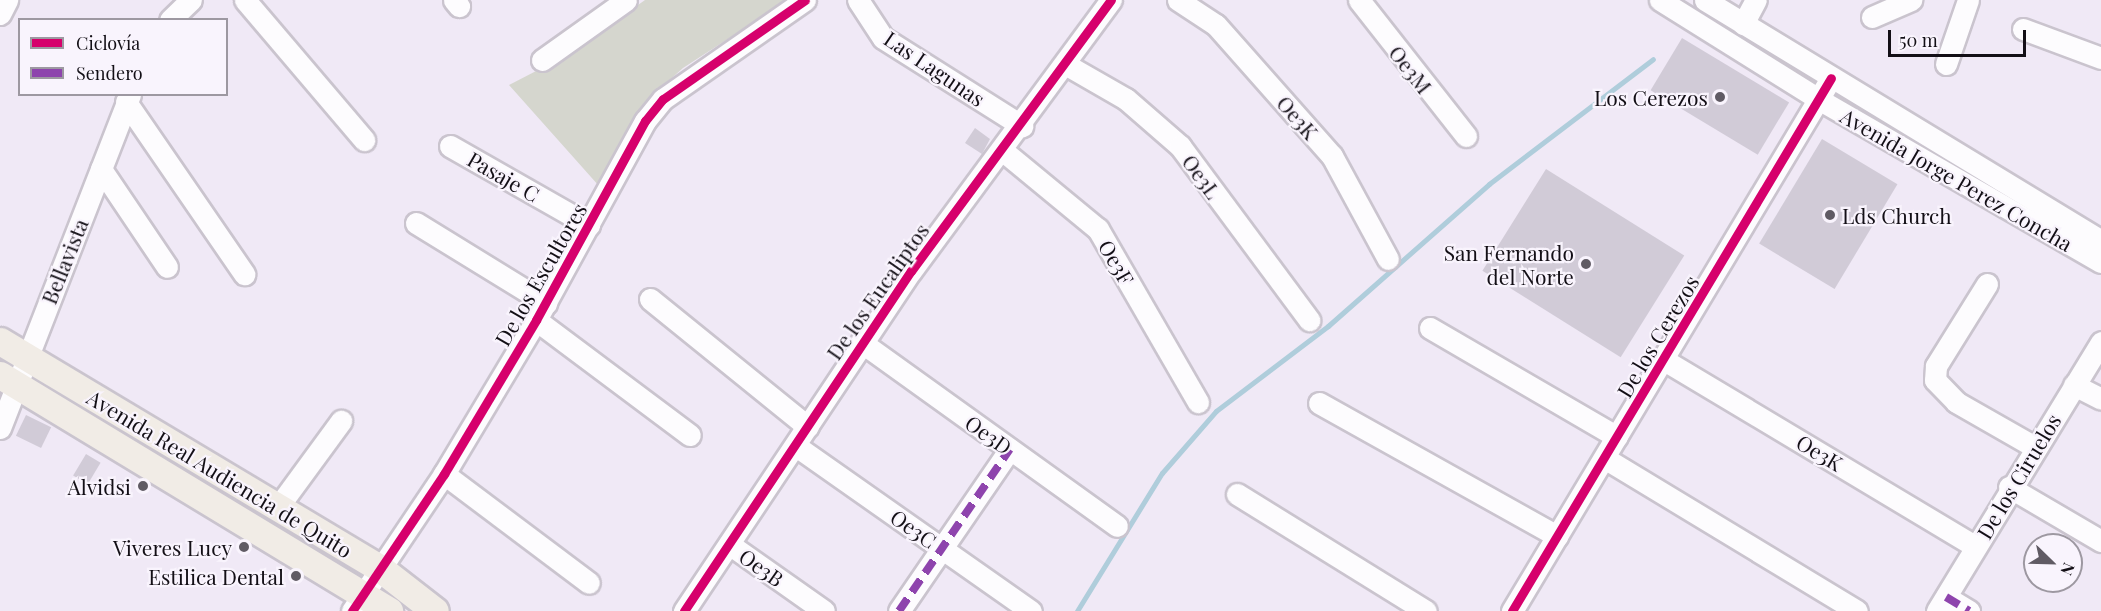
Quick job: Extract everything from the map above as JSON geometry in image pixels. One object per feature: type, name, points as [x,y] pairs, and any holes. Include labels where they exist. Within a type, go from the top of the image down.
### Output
[{"type":"main road","name":"Avenida Real Audiencia de Quito","points":[[0,341],[381,569],[435,611]]},
{"type":"main road","name":"Avenida Real Audiencia de Quito","points":[[8,380],[358,602],[389,611]]},
{"type":"street","points":[[0,14],[7,0]]},
{"type":"street","points":[[172,18],[190,0]]},
{"type":"street","points":[[245,0],[364,140]]},
{"type":"street","points":[[542,60],[626,0]]},
{"type":"street","name":"De los Escultores","points":[[358,602],[444,474],[541,312],[645,121],[663,99],[806,0]]},
{"type":"street","name":"Las Lagunas","points":[[858,0],[883,38],[1022,126]]},
{"type":"street","name":"De los Eucaliptos","points":[[684,611],[796,446],[861,342],[1022,126],[1111,0]]},
{"type":"street","name":"Oe3K","points":[[1178,0],[1216,25],[1332,156],[1388,259]]},
{"type":"street","name":"Oe3M","points":[[1359,0],[1466,135]]},
{"type":"street","name":"Avenida Jorge Perez Concha","points":[[1660,0],[1820,100],[2101,262]]},
{"type":"street","name":"Avenida Jorge Perez Concha","points":[[1705,0],[2101,242]]},
{"type":"street","points":[[1743,24],[1756,0]]},
{"type":"street","points":[[1872,17],[1911,0]]},
{"type":"street","points":[[1946,64],[1968,0]]},
{"type":"street","points":[[2023,29],[2101,58]]},
{"type":"street","name":"Oe3L","points":[[1065,64],[1126,99],[1180,146],[1309,320]]},
{"type":"street","name":"De los Cerezos","points":[[1512,611],[1606,459],[1832,78]]},
{"type":"street","points":[[128,98],[244,274]]},
{"type":"street","name":"Bellavista","points":[[0,428],[8,380],[25,356],[128,98]]},
{"type":"street","name":"Pasaje C","points":[[450,146],[589,225]]},
{"type":"street","name":"Oe3F","points":[[1002,150],[1098,229],[1198,402]]},
{"type":"street","points":[[101,169],[167,267]]},
{"type":"street","points":[[416,223],[541,312],[690,435]]},
{"type":"street","points":[[1987,284],[1936,366],[1935,381],[1956,402],[2035,447]]},
{"type":"street","points":[[650,298],[808,427]]},
{"type":"street","points":[[1430,328],[1617,437]]},
{"type":"street","name":"Oe3D","points":[[861,342],[1117,526]]},
{"type":"street","name":"De los Ciruelos","points":[[1941,604],[2009,487],[2101,342]]},
{"type":"street","name":"Oe3K","points":[[1664,360],[1975,546]]},
{"type":"street","points":[[2074,385],[2101,399]]},
{"type":"street","points":[[1319,403],[1557,536]]},
{"type":"street","points":[[278,507],[341,421]]},
{"type":"street","name":"Oe3C","points":[[796,446],[1031,611]]},
{"type":"street","points":[[899,611],[1010,449]]},
{"type":"street","points":[[1606,459],[1857,611]]},
{"type":"street","points":[[444,474],[589,583]]},
{"type":"street","points":[[2009,487],[2101,542]]},
{"type":"street","points":[[1237,494],[1426,611]]},
{"type":"street","name":"Oe3B","points":[[729,544],[824,611]]},
{"type":"street","points":[[1941,604],[1969,611]]},
{"type":"shaded area","points":[[645,0],[788,0],[683,68],[655,93],[599,186],[509,85],[571,53]]},
{"type":"building","name":"Los Cerezos","points":[[1682,38],[1789,102],[1758,155],[1651,90]]},
{"type":"building","points":[[975,128],[990,139],[982,154],[965,143]]},
{"type":"building","name":"Lds Church","points":[[1822,139],[1897,184],[1835,289],[1759,244]]},
{"type":"building","name":"San Fernando del Norte","points":[[1546,169],[1684,255],[1621,357],[1482,271]]},
{"type":"building","points":[[26,415],[51,427],[41,448],[16,436]]},
{"type":"building","points":[[86,454],[101,463],[88,484],[73,475]]},
{"type":"waterway","points":[[1077,611],[1162,473],[1216,411],[1328,326],[1489,184],[1653,59]]},
{"type":"marked path","points":[[899,611],[1010,449]]},
{"type":"marked path","points":[[1946,597],[1969,611]]},
{"type":"cycle path","points":[[352,611],[444,474],[536,320],[645,121],[663,99],[805,0]]},
{"type":"cycle path","points":[[684,611],[911,271],[1111,0]]},
{"type":"cycle path","points":[[1512,611],[1831,78]]},
{"type":"place","name":"Los Cerezos","points":[[1720,97]]},
{"type":"place","name":"Lds Church","points":[[1830,215]]},
{"type":"place","name":"San Fernando del Norte","points":[[1586,264]]},
{"type":"place","name":"Alvidsi","points":[[143,486]]},
{"type":"place","name":"Viveres Lucy","points":[[244,547]]},
{"type":"place","name":"Estilica Dental","points":[[296,576]]}]
